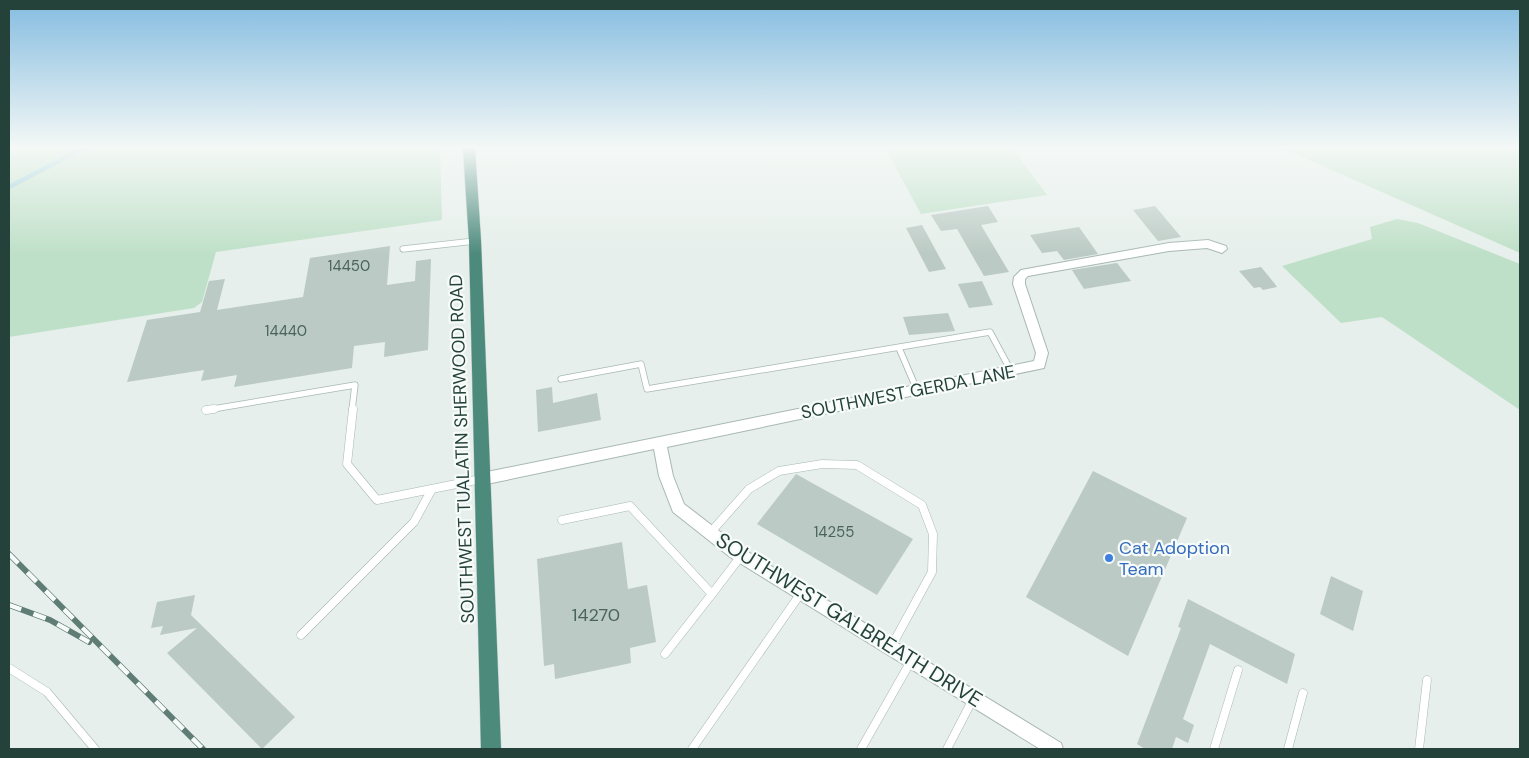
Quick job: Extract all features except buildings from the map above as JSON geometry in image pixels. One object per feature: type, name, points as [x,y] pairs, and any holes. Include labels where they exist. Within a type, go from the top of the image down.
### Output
[{"type":"highway","name":"SOUTHWEST TUALATIN SHERWOOD ROAD","points":[[472,183],[491,749]]},
{"type":"street","name":"SOUTHWEST GERDA LANE","points":[[482,479],[1040,365],[1042,353],[1019,284],[1020,277],[1025,273],[1169,247],[1208,244],[1222,249]]},
{"type":"street","name":"SOUTHWEST GALBREATH DRIVE","points":[[659,442],[666,476],[678,508],[741,556],[1054,749]]},
{"type":"lane","points":[[402,249],[475,241]]},
{"type":"lane","points":[[561,378],[641,364],[647,389],[990,332],[1011,371]]},
{"type":"lane","points":[[899,348],[917,390]]},
{"type":"lane","points":[[206,410],[354,385],[347,464],[377,500],[482,479]]},
{"type":"lane","points":[[710,532],[749,489],[780,471],[805,465],[857,464],[922,505],[928,517],[934,540],[932,572],[891,648]]},
{"type":"lane","points":[[301,635],[414,522],[432,489]]},
{"type":"lane","points":[[562,520],[630,506],[712,594]]},
{"type":"lane","points":[[665,654],[741,556]]},
{"type":"lane","points":[[692,749],[800,593]]},
{"type":"lane","points":[[861,749],[911,661]]},
{"type":"lane","points":[[9,668],[47,692],[91,748]]},
{"type":"lane","points":[[1214,749],[1238,670]]},
{"type":"lane","points":[[1419,749],[1427,680]]},
{"type":"lane","points":[[1288,749],[1303,693]]},
{"type":"lane","points":[[947,749],[973,699]]},
{"type":"green space","points":[[9,183],[441,183],[442,220],[216,252],[202,302],[194,308],[9,337]]},
{"type":"green space","points":[[904,183],[1038,183],[1047,195],[921,214]]},
{"type":"green space","points":[[1362,183],[1520,183],[1520,253]]},
{"type":"green space","points":[[1397,219],[1418,223],[1520,264],[1520,410],[1382,317],[1341,323],[1282,266],[1372,239],[1370,227]]},
{"type":"waterway","points":[[9,187],[16,183]]},
{"type":"railway","points":[[9,554],[203,749]]},
{"type":"railway","points":[[9,605],[50,620],[89,642]]},
{"type":"place","name":"Cat Adoption Team","points":[[1109,558]]}]
